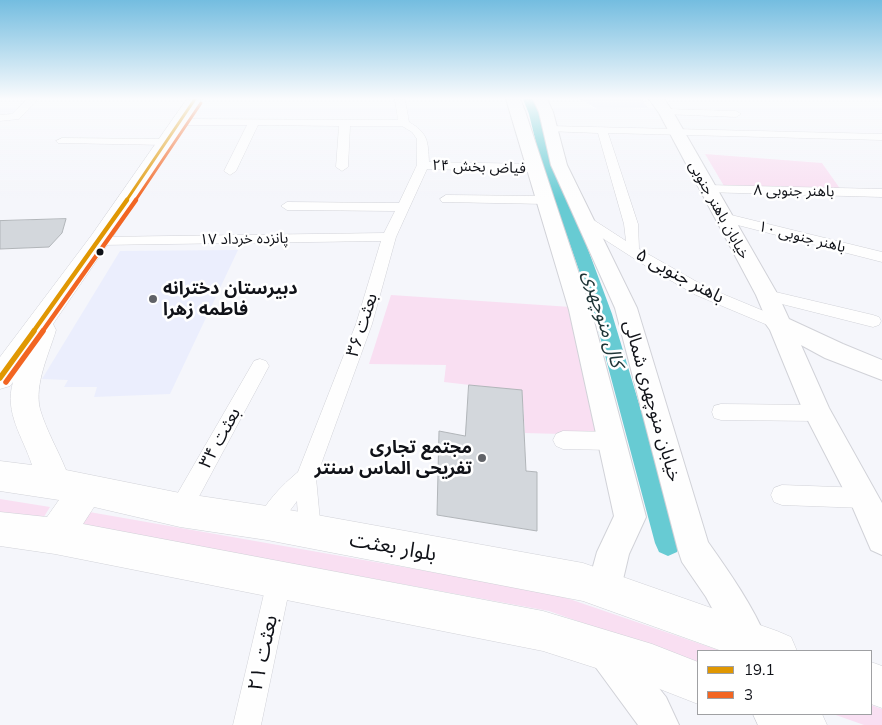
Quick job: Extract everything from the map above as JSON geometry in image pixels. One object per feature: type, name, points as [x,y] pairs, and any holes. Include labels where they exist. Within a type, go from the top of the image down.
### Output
[{"type":"main road","points":[[0,378],[99,241],[172,133]]},
{"type":"main road","points":[[0,365],[44,316]]},
{"type":"main road","points":[[44,316],[26,386],[26,407],[32,428],[43,451],[70,487],[55,536]]},
{"type":"main road","name":"بلوار بعثت","points":[[0,476],[70,487],[180,510],[267,523],[583,582],[764,647]]},
{"type":"main road","points":[[0,530],[55,536],[543,631],[652,665],[697,683]]},
{"type":"street","points":[[230,171],[253,133]]},
{"type":"street","points":[[342,167],[344,133]]},
{"type":"street","name":"بعثت ۳۶","points":[[267,523],[294,488],[306,478],[364,324],[389,237],[423,165],[422,139],[418,133]]},
{"type":"street","points":[[524,133],[580,310],[630,517],[614,552],[604,588]]},
{"type":"street","name":"خیابان منوچهری شمالی","points":[[551,133],[559,165],[626,308],[694,550],[764,647]]},
{"type":"street","points":[[603,133],[631,224],[632,250]]},
{"type":"street","name":"خیابان باهنر جنوبی","points":[[676,133],[767,296],[777,323],[818,412],[864,498],[882,538]]},
{"type":"street","points":[[843,133],[882,137]]},
{"type":"street","points":[[62,141],[166,142]]},
{"type":"street","name":"فیاض بخش ۲۴","points":[[423,165],[535,168]]},
{"type":"street","name":"باهنر جنوبی ۸","points":[[707,189],[882,193]]},
{"type":"street","points":[[446,199],[546,200]]},
{"type":"street","points":[[287,206],[403,207]]},
{"type":"street","name":"باهنر جنوبی ۱۰","points":[[723,217],[882,257]]},
{"type":"street","name":"باهنر جنوبی ۵","points":[[587,222],[654,265],[701,291],[777,323]]},
{"type":"street","name":"پانزده خرداد ۱۷","points":[[99,241],[389,237]]},
{"type":"street","points":[[767,296],[873,321]]},
{"type":"street","points":[[777,323],[834,351],[882,370]]},
{"type":"street","name":"بعثت ۳۴","points":[[180,510],[260,366]]},
{"type":"street","points":[[720,412],[818,412]]},
{"type":"street","points":[[563,440],[613,441]]},
{"type":"street","points":[[306,478],[310,531]]},
{"type":"street","points":[[782,496],[864,498]]},
{"type":"street","name":"بعثت ۲۱","points":[[247,725],[279,581]]},
{"type":"street","points":[[606,652],[652,711],[659,725]]},
{"type":"shaded area","points":[[705,154],[822,163],[841,190],[724,186]]},
{"type":"shaded area","name":"دبیرستان دخترانه فاطمه زهرا","points":[[238,250],[170,394],[94,397],[97,387],[64,387],[68,380],[42,379],[120,251]]},
{"type":"shaded area","points":[[391,295],[571,307],[596,435],[525,433],[522,391],[444,382],[446,365],[369,364]]},
{"type":"shaded area","points":[[0,499],[50,507],[42,520],[0,514]]},
{"type":"shaded area","points":[[78,510],[552,593],[718,650],[697,650],[697,664],[549,611],[69,523]]},
{"type":"shaded area","points":[[872,705],[882,709],[882,725],[864,725],[836,715],[872,715]]},
{"type":"building","points":[[66,219],[62,233],[49,247],[0,249],[0,221]]},
{"type":"building","name":"مجتمع تجاری تفریحی الماس سنتر","points":[[469,385],[522,390],[526,471],[537,472],[537,531],[437,515],[439,431],[465,436]]},
{"type":"waterway","name":"کال منوچهری","points":[[540,133],[546,155],[603,314],[668,543]]},
{"type":"transit line","name":"19.1","points":[[0,378],[99,241],[172,133]]},
{"type":"transit line","name":"3","points":[[6,382],[105,245],[181,133]]},
{"type":"place","name":"دبیرستان دخترانه فاطمه زهرا","points":[[153,299]]},
{"type":"place","name":"مجتمع تجاری تفریحی الماس سنتر","points":[[482,458]]}]
